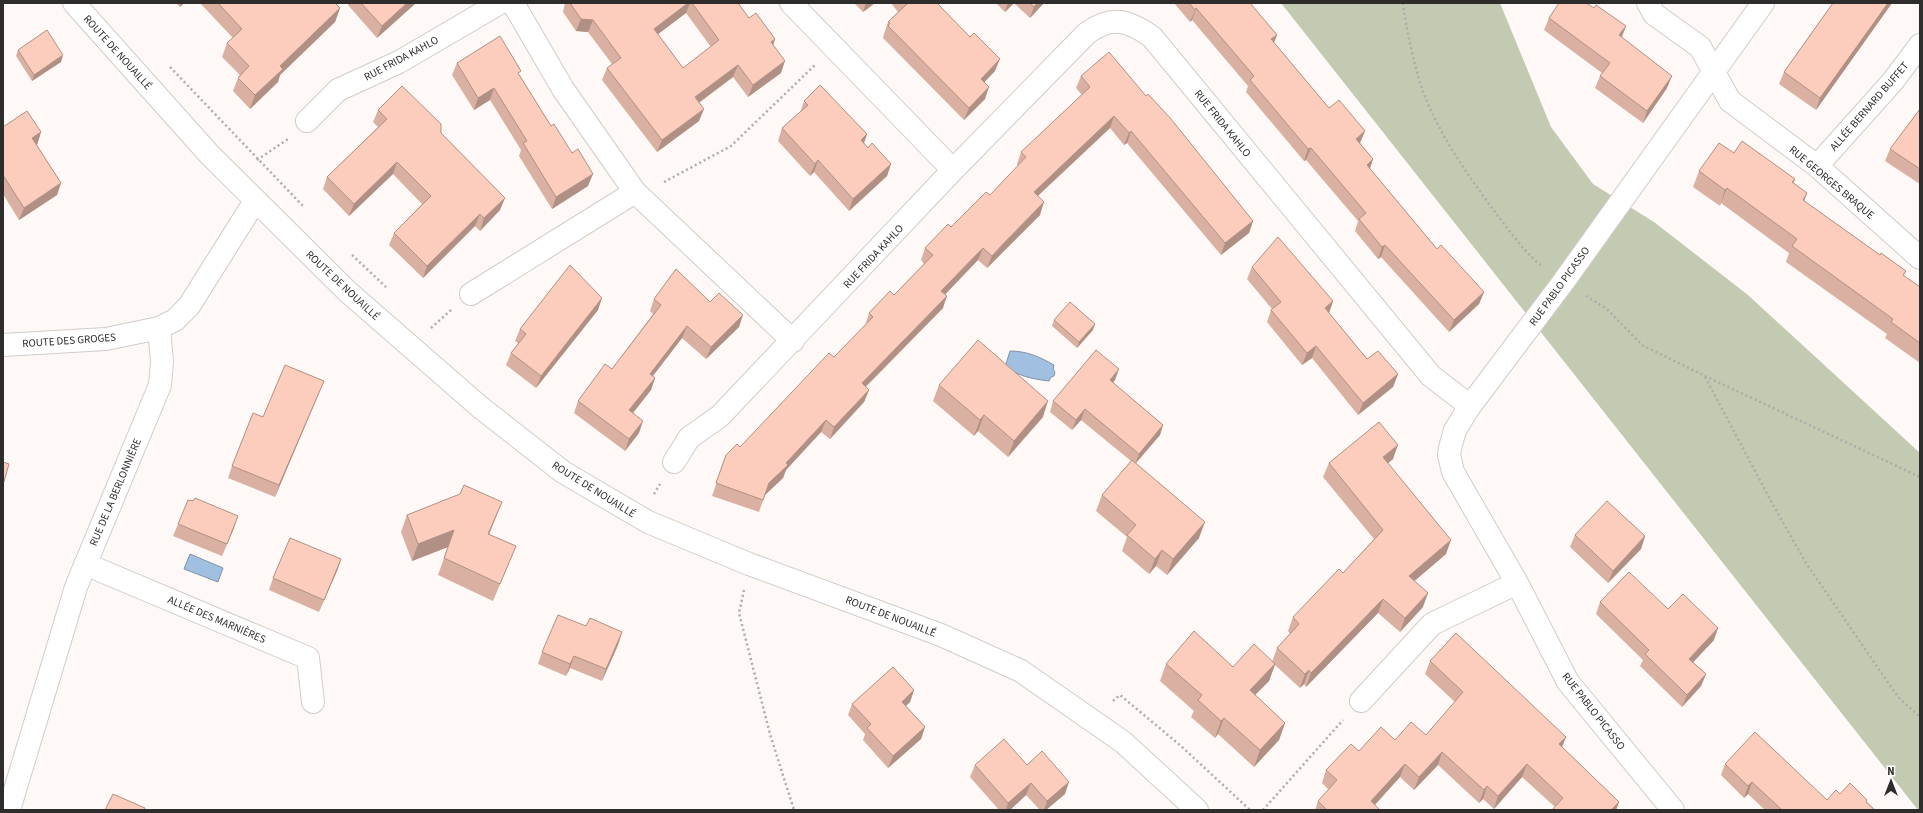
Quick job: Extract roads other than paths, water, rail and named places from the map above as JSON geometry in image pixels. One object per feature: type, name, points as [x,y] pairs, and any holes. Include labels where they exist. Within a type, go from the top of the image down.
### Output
[{"type":"street","name":"ROUTE DE NOUAILLÉ","points":[[74,3],[209,154],[348,292],[480,406],[563,472],[648,522],[750,564],[941,635],[1021,671],[1123,742],[1197,810]]},
{"type":"street","name":"RUE FRIDA KAHLO","points":[[307,121],[338,90],[399,62],[500,3]]},
{"type":"street","points":[[513,3],[563,89],[635,192],[793,341]]},
{"type":"street","points":[[791,3],[954,170]]},
{"type":"street","name":"RUE GEORGES BRAQUE","points":[[1648,3],[1654,14],[1700,47],[1730,101],[1817,166],[1920,258]]},
{"type":"street","name":"RUE PABLO PICASSO","points":[[1673,810],[1568,682],[1516,584],[1453,472],[1449,455],[1455,430],[1470,406],[1564,281],[1763,3]]},
{"type":"street","name":"RUE FRIDA KAHLO","points":[[674,462],[690,438],[720,416],[793,341],[954,170],[1087,33],[1100,24],[1115,21],[1135,25],[1152,37],[1432,376],[1470,406]]},
{"type":"street","name":"ALLÉE BERNARD BUFFET","points":[[1817,166],[1893,82],[1920,45]]},
{"type":"street","points":[[471,294],[635,192]]},
{"type":"street","points":[[159,328],[175,320],[189,306],[255,201]]},
{"type":"street","name":"ROUTE DES GROGES","points":[[3,345],[106,339],[159,328]]},
{"type":"street","name":"RUE DE LA BERLONNIÈRE","points":[[9,810],[76,587],[160,385],[162,362],[159,328]]},
{"type":"street","name":"ALLÉE DES MARNIÈRES","points":[[85,564],[308,658],[313,702]]},
{"type":"street","points":[[1361,701],[1432,624],[1516,584]]},
{"type":"water","points":[[1010,351],[1022,352],[1044,359],[1054,365],[1054,376],[1051,377],[1049,381],[1026,377],[1015,373],[1005,367]]},
{"type":"water","points":[[190,554],[223,568],[218,582],[184,569]]}]
